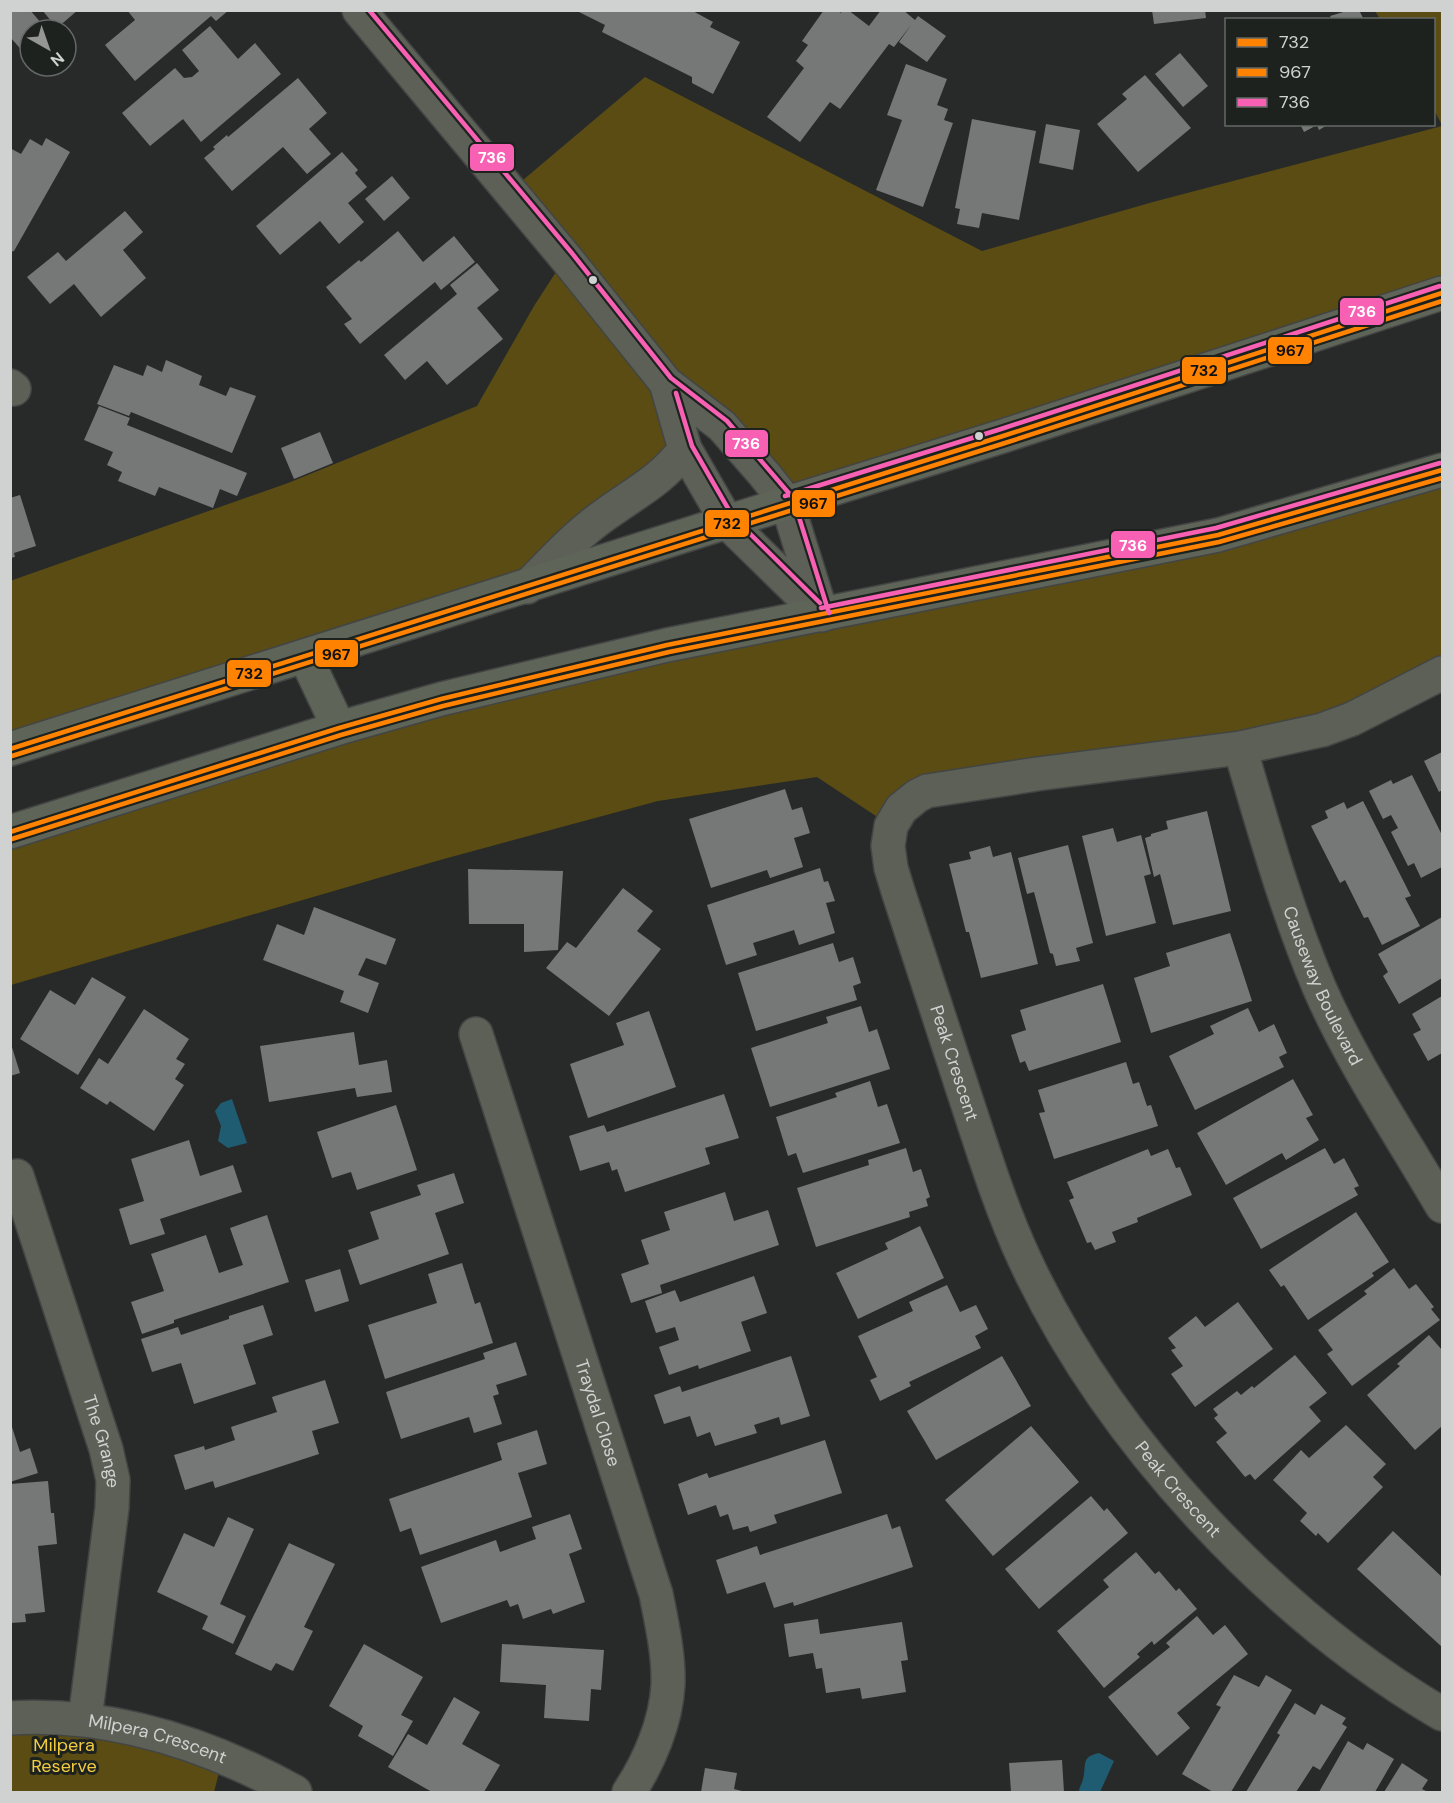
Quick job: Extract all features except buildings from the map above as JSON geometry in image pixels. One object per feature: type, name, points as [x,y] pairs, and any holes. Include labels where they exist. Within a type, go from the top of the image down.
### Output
[{"type":"highway","points":[[10,749],[1003,436],[1443,293]]},
{"type":"highway","points":[[10,832],[339,728],[441,699],[590,662],[1218,536],[1443,470]]},
{"type":"highway","points":[[305,656],[339,728]]},
{"type":"street","points":[[359,10],[565,257],[666,383],[722,426],[765,474],[787,503],[822,615]]},
{"type":"street","points":[[666,383],[685,449],[727,522],[822,615]]},
{"type":"street","points":[[527,587],[589,526],[656,481],[672,467],[685,449]]},
{"type":"street","name":"Peak Crescent","points":[[1443,673],[1338,725],[1240,748],[1037,774],[927,792],[908,802],[894,817],[888,834],[891,868],[987,1164],[1006,1215],[1042,1295],[1088,1372],[1180,1494],[1239,1556],[1305,1616],[1408,1694],[1443,1714]]},
{"type":"street","name":"Causeway Boulevard","points":[[1240,748],[1285,898],[1320,988],[1347,1046],[1443,1206]]},
{"type":"street","name":"Traydal Close","points":[[476,1034],[656,1594],[665,1639],[668,1686],[656,1738],[629,1792]]},
{"type":"street","name":"The Grange","points":[[17,1176],[113,1480],[112,1508],[86,1719]]},
{"type":"street","name":"Milpera Crescent","points":[[10,1718],[86,1719],[141,1730],[191,1745],[236,1763],[295,1792]]},
{"type":"green space","points":[[1375,11],[1442,11],[1442,125],[1435,112],[1435,18],[1379,18]]},
{"type":"green space","points":[[645,77],[982,251],[1153,202],[1442,126],[1442,293],[787,503],[666,384],[685,449],[530,586],[11,749],[10,581],[288,483],[477,406],[534,306],[565,258],[510,191]]},
{"type":"green space","points":[[1442,469],[1442,673],[1352,719],[931,791],[891,826],[817,777],[658,801],[440,860],[11,985],[11,832],[339,728]]},
{"type":"green space","name":"Milpera Reserve","points":[[11,1718],[222,1761],[214,1792],[11,1792]]},
{"type":"water","points":[[232,1099],[247,1143],[228,1148],[218,1141],[221,1126],[215,1111],[221,1103]]},
{"type":"water","points":[[1099,1753],[1114,1761],[1100,1792],[1079,1792],[1085,1762],[1089,1757]]},
{"type":"transit line","name":"736","points":[[369,10],[571,252],[671,378],[727,421],[793,498],[829,613]]},
{"type":"transit line","name":"736","points":[[785,496],[1001,429],[1440,286]]},
{"type":"transit line","name":"732","points":[[10,749],[1003,436],[1442,293]]},
{"type":"transit line","name":"967","points":[[12,756],[1005,443],[1442,301]]},
{"type":"transit line","name":"736","points":[[676,393],[692,446],[733,517],[820,603]]},
{"type":"transit line","name":"736","points":[[821,608],[1216,528],[1440,463]]},
{"type":"transit line","name":"732","points":[[10,832],[339,728],[441,699],[667,645],[1218,535],[1442,470]]},
{"type":"transit line","name":"967","points":[[12,839],[341,735],[443,706],[669,652],[1219,542],[1442,478]]}]
